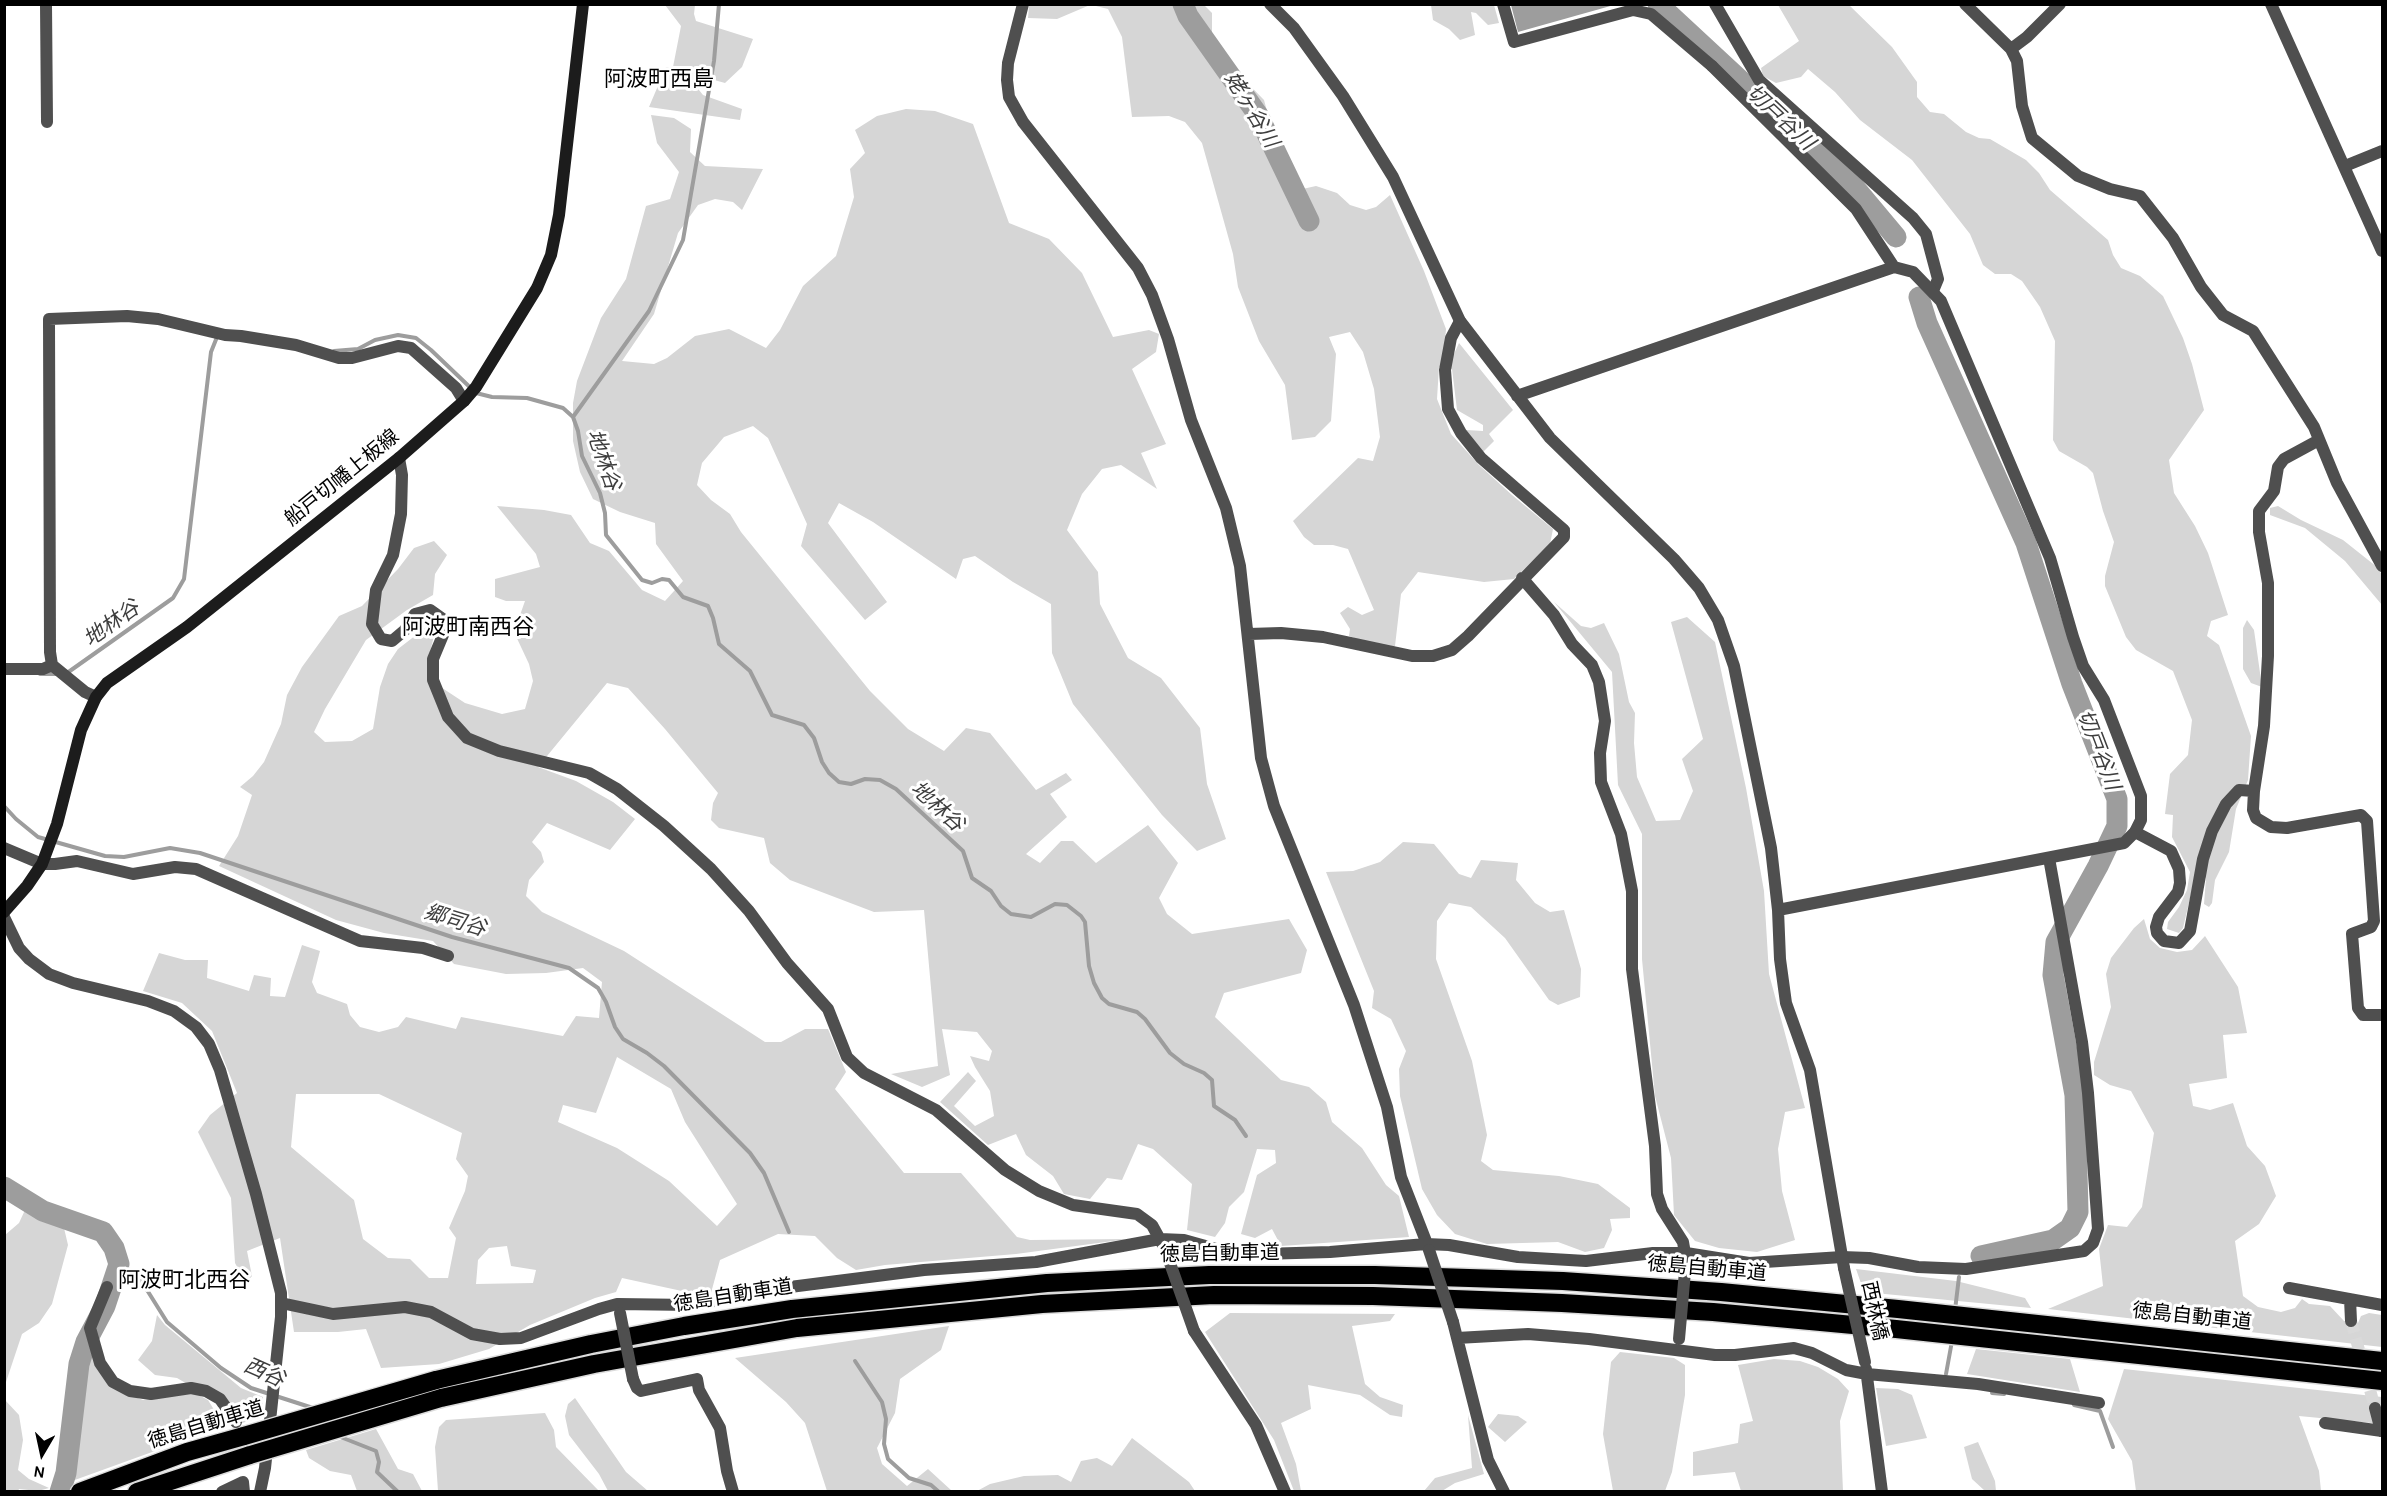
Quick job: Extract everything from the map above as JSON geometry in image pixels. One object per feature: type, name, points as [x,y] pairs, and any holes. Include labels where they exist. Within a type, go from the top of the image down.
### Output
[{"type":"highway","name":"徳島自動車道","points":[[138,1491],[250,1455],[438,1389],[591,1344],[792,1309],[1047,1283],[1209,1275],[1375,1275],[1539,1280],[1898,1308],[2382,1361]]},
{"type":"highway","name":"徳島自動車道","points":[[80,1491],[187,1452],[240,1429],[438,1389],[797,1328],[1042,1304],[1214,1295],[1373,1296],[1562,1303],[1713,1312],[1896,1329],[2382,1382]]},
{"type":"main road","name":"船戸切幡上板線","points":[[4,915],[42,864],[53,834],[81,730],[96,697],[106,682],[187,627],[399,458],[470,395],[537,288],[551,255],[559,215],[583,4]]},
{"type":"street","points":[[46,4],[47,122]]},
{"type":"street","points":[[1023,4],[1008,63],[1009,97],[1023,122],[1138,268],[1152,295],[1168,339],[1191,420],[1226,508],[1240,566],[1261,758],[1274,806],[1354,1005],[1387,1107],[1401,1177],[1453,1322],[1488,1460],[1504,1491]]},
{"type":"street","name":"西林橋","points":[[1270,4],[1294,28],[1337,88],[1393,177],[1460,321],[1550,438],[1674,559],[1699,588],[1718,620],[1734,666],[1771,848],[1786,1003],[1810,1070],[1843,1262],[1866,1368],[1882,1491]]},
{"type":"street","points":[[1503,4],[1514,42],[1633,10],[1651,14],[1712,66],[1856,209],[1894,267]]},
{"type":"street","points":[[1715,4],[1759,80],[1913,218],[1926,234],[1938,279],[1934,291]]},
{"type":"street","points":[[1965,4],[2011,49],[2017,61],[2022,106],[2032,138],[2078,176],[2110,189],[2140,196],[2173,238],[2201,287],[2223,315],[2253,330],[2314,427],[2337,483],[2382,566]]},
{"type":"street","points":[[2011,49],[2027,37],[2060,4]]},
{"type":"street","points":[[2271,4],[2382,251]]},
{"type":"street","points":[[2345,166],[2382,151]]},
{"type":"street","points":[[1517,396],[1894,267],[1913,272],[1934,291],[1941,301],[2050,558],[2083,666],[2104,700],[2141,796],[2142,820],[2135,832],[2124,843],[1778,910]]},
{"type":"street","points":[[96,697],[84,692],[52,665],[50,652],[49,318],[127,316],[158,319],[218,334],[296,345],[339,358],[352,358],[398,346],[411,348],[456,388],[470,395]]},
{"type":"street","points":[[1249,634],[1281,633],[1323,637],[1383,651],[1432,656],[1452,650],[1564,537],[1564,530],[1481,458],[1461,433],[1449,409],[1445,370],[1451,339],[1460,321]]},
{"type":"street","points":[[2319,440],[2284,459],[2278,467],[2274,491],[2259,511],[2259,532],[2268,583],[2268,656],[2264,726],[2253,810],[2256,818],[2271,827],[2287,828],[2361,815],[2367,821],[2374,921],[2372,927],[2352,934],[2358,1008],[2363,1015],[2382,1015]]},
{"type":"street","points":[[399,458],[402,475],[401,514],[393,555],[376,590],[372,624],[381,639],[392,640],[405,630],[415,614],[430,610],[444,620],[443,634],[433,659],[434,680],[448,717],[467,738],[499,751],[589,773],[617,789],[664,826],[703,862],[749,911],[787,963],[828,1009],[847,1057],[864,1073],[936,1110],[1005,1170],[1039,1191],[1073,1205],[1137,1214],[1152,1225],[1163,1244],[1194,1331],[1256,1425],[1285,1491]]},
{"type":"street","points":[[1522,578],[1554,615],[1572,645],[1592,665],[1599,682],[1605,721],[1600,753],[1601,782],[1621,834],[1632,891],[1632,969],[1655,1146],[1657,1194],[1662,1209],[1683,1242],[1686,1257],[1679,1344]]},
{"type":"street","points":[[4,669],[43,669],[52,665]]},
{"type":"street","points":[[2135,832],[2171,851],[2179,869],[2178,892],[2159,917],[2156,927],[2157,933],[2164,941],[2179,943],[2190,931],[2203,859],[2212,831],[2226,804],[2240,790],[2254,791]]},
{"type":"street","points":[[4,848],[42,864],[77,861],[133,874],[176,867],[196,869],[360,941],[423,948],[448,956]]},
{"type":"street","points":[[281,1303],[333,1314],[405,1307],[431,1312],[472,1334],[500,1339],[521,1338],[599,1309],[692,1305],[790,1287],[913,1271],[1036,1262],[1185,1240],[1227,1252],[1262,1254],[1428,1247],[1518,1257],[1586,1261],[1653,1253],[1749,1263],[1843,1262],[1869,1258],[1918,1267],[1966,1269],[2084,1251],[2093,1243],[2098,1229],[2088,1093],[2082,1042],[2049,858]]},
{"type":"street","points":[[4,915],[20,948],[29,960],[50,974],[73,983],[148,1001],[174,1011],[196,1027],[209,1044],[220,1070],[256,1194],[276,1269],[281,1303],[265,1468],[260,1491]]},
{"type":"street","points":[[107,1287],[91,1333],[100,1362],[113,1383],[130,1391],[151,1394],[191,1388],[206,1391],[220,1399],[240,1429]]},
{"type":"street","points":[[2289,1288],[2382,1305]]},
{"type":"street","points":[[2350,1299],[2351,1321]]},
{"type":"street","points":[[619,1309],[633,1379],[637,1388],[641,1391],[697,1379],[699,1390],[720,1428],[727,1471],[733,1491]]},
{"type":"street","points":[[1457,1338],[1528,1334],[1679,1344],[1715,1355],[1794,1348],[1812,1353],[1846,1370],[1866,1368],[2099,1403]]},
{"type":"street","points":[[2325,1423],[2382,1431],[2375,1408]]},
{"type":"street","points":[[222,1491],[243,1482],[244,1491]]},
{"type":"shaded area","points":[[1029,4],[1090,5],[1057,19],[1028,18]]},
{"type":"shaded area","points":[[1511,4],[1614,5],[1518,32]]},
{"type":"shaded area","points":[[665,5],[695,5],[696,21],[753,39],[742,67],[725,83],[700,76],[695,85],[703,95],[742,109],[740,120],[649,107],[666,67],[673,67],[681,26]]},
{"type":"shaded area","points":[[1092,5],[1204,5],[1212,13],[1212,39],[1232,67],[1264,100],[1289,192],[1316,186],[1337,193],[1350,205],[1366,210],[1376,207],[1390,195],[1424,271],[1446,329],[1444,353],[1454,354],[1459,343],[1513,410],[1489,434],[1494,441],[1483,452],[1466,430],[1483,431],[1483,425],[1457,410],[1452,369],[1439,367],[1437,399],[1451,434],[1479,465],[1553,529],[1550,544],[1514,579],[1484,582],[1418,572],[1401,594],[1395,646],[1392,648],[1368,643],[1349,636],[1350,629],[1340,613],[1348,607],[1362,615],[1374,610],[1348,549],[1333,545],[1314,545],[1304,537],[1293,521],[1358,458],[1373,461],[1380,437],[1374,389],[1363,352],[1350,332],[1329,337],[1336,354],[1331,421],[1315,437],[1292,440],[1285,385],[1259,341],[1238,287],[1233,254],[1202,143],[1185,122],[1169,116],[1132,117],[1122,37],[1108,9]]},
{"type":"shaded area","points":[[1431,5],[1494,5],[1499,23],[1488,25],[1476,13],[1471,12],[1475,35],[1460,40],[1449,29],[1433,20]]},
{"type":"shaded area","points":[[1778,5],[1849,5],[1892,47],[1917,82],[1917,97],[1930,112],[1944,114],[1966,132],[1979,138],[1990,139],[2026,160],[2039,173],[2050,190],[2108,240],[2121,268],[2140,276],[2163,296],[2183,338],[2204,410],[2169,460],[2174,493],[2195,526],[2208,553],[2228,615],[2211,621],[2207,636],[2219,645],[2251,736],[2248,780],[2236,809],[2229,852],[2215,880],[2212,903],[2209,907],[2204,904],[2206,878],[2197,869],[2183,928],[2179,933],[2167,929],[2168,922],[2179,907],[2187,890],[2190,872],[2172,837],[2173,815],[2165,814],[2170,774],[2188,755],[2192,720],[2173,671],[2136,650],[2126,637],[2105,586],[2105,576],[2114,542],[2093,473],[2059,451],[2053,440],[2055,341],[2040,307],[2022,281],[2011,274],[1995,274],[1983,265],[1970,234],[1912,160],[1860,120],[1835,92],[1808,69],[1801,77],[1776,83],[1763,76],[1761,68],[1799,41]]},
{"type":"shaded area","points":[[906,109],[935,111],[973,124],[1009,223],[1049,239],[1082,273],[1113,337],[1149,330],[1159,334],[1156,352],[1132,369],[1166,444],[1141,453],[1157,489],[1121,465],[1102,469],[1082,494],[1067,530],[1098,572],[1100,604],[1128,658],[1161,678],[1200,728],[1207,784],[1226,839],[1197,851],[1162,815],[1073,704],[1052,653],[1051,604],[975,556],[963,559],[956,579],[873,522],[839,503],[828,523],[887,602],[865,620],[801,546],[807,524],[768,438],[753,426],[724,437],[702,463],[697,485],[711,500],[730,514],[741,532],[870,691],[908,729],[944,751],[966,728],[990,733],[1036,790],[1066,773],[1072,780],[1050,794],[1067,817],[1026,854],[1040,863],[1061,841],[1073,841],[1096,863],[1148,825],[1178,863],[1159,898],[1167,914],[1192,934],[1289,919],[1307,950],[1301,973],[1224,993],[1215,1017],[1281,1080],[1309,1087],[1326,1102],[1332,1122],[1362,1148],[1386,1185],[1399,1196],[1409,1237],[1281,1246],[1272,1229],[1255,1238],[1241,1234],[1257,1175],[1276,1163],[1275,1150],[1257,1149],[1244,1192],[1229,1207],[1225,1223],[1215,1237],[1187,1230],[1192,1184],[1153,1149],[1138,1144],[1122,1180],[1107,1178],[1090,1199],[1064,1194],[1053,1176],[1026,1155],[1016,1134],[988,1145],[940,1102],[968,1072],[976,1081],[954,1106],[975,1126],[994,1116],[990,1091],[970,1056],[989,1061],[992,1051],[977,1032],[942,1029],[950,1075],[922,1087],[891,1074],[938,1066],[924,910],[874,912],[790,880],[770,863],[764,838],[719,828],[711,820],[713,803],[718,793],[628,688],[607,683],[538,767],[576,781],[613,802],[635,819],[610,850],[547,823],[532,842],[541,852],[544,862],[529,880],[526,896],[542,912],[624,951],[765,1042],[781,1042],[805,1029],[828,1029],[846,1072],[835,1089],[904,1173],[961,1173],[1017,1237],[1030,1240],[1128,1239],[1016,1254],[885,1265],[856,1270],[837,1258],[815,1236],[778,1234],[720,1260],[711,1293],[691,1293],[622,1278],[616,1292],[595,1298],[530,1325],[489,1349],[439,1364],[381,1368],[366,1329],[338,1332],[294,1332],[280,1238],[247,1251],[252,1276],[246,1283],[235,1263],[231,1198],[198,1132],[210,1115],[237,1093],[212,1031],[182,1003],[143,991],[159,953],[185,960],[208,960],[207,978],[249,991],[254,975],[271,978],[270,996],[285,997],[302,945],[320,951],[312,982],[317,993],[347,1004],[350,1015],[360,1027],[379,1032],[398,1027],[406,1017],[456,1029],[461,1017],[563,1036],[576,1016],[599,1018],[602,982],[583,968],[546,973],[506,974],[454,964],[433,941],[384,933],[336,920],[219,866],[238,836],[252,795],[240,787],[264,762],[281,724],[287,695],[302,667],[339,616],[362,606],[398,569],[414,548],[434,541],[447,555],[435,574],[433,595],[407,610],[366,640],[314,732],[325,742],[352,741],[373,729],[380,687],[388,664],[398,649],[429,625],[435,632],[427,678],[465,703],[502,714],[525,709],[533,681],[529,664],[514,632],[525,601],[506,601],[495,597],[495,579],[540,567],[536,554],[497,506],[571,515],[590,543],[609,551],[642,590],[665,601],[683,581],[656,544],[655,523],[620,512],[593,499],[580,472],[573,441],[573,403],[577,381],[601,318],[626,279],[646,206],[670,199],[679,172],[657,143],[651,115],[674,118],[691,129],[690,152],[705,166],[763,169],[742,210],[733,202],[715,199],[698,205],[678,233],[654,314],[622,361],[654,364],[667,358],[695,336],[729,329],[766,348],[780,330],[803,286],[836,256],[854,197],[850,169],[865,153],[855,130],[877,116]],"holes":[[[617,1057],[671,1089],[685,1122],[737,1204],[717,1226],[669,1181],[617,1148],[558,1122],[563,1105],[596,1113]],[[296,1094],[379,1094],[462,1133],[456,1159],[468,1176],[465,1191],[449,1228],[456,1238],[448,1278],[429,1278],[410,1259],[388,1258],[363,1239],[354,1200],[291,1147]],[[507,1246],[511,1266],[536,1270],[533,1283],[476,1284],[478,1260],[489,1248]]]},
{"type":"shaded area","points":[[2278,506],[2343,540],[2377,567],[2382,575],[2382,605],[2345,561],[2305,528],[2270,515],[2270,508]]},
{"type":"shaded area","points":[[1554,602],[1581,626],[1591,628],[1604,623],[1619,654],[1629,702],[1635,713],[1634,743],[1637,777],[1656,821],[1680,820],[1693,791],[1682,759],[1703,739],[1671,622],[1687,617],[1715,642],[1746,788],[1764,891],[1769,974],[1805,1108],[1785,1112],[1778,1149],[1782,1191],[1795,1240],[1757,1252],[1719,1248],[1695,1241],[1674,1215],[1671,1158],[1655,1096],[1642,959],[1642,834],[1618,785],[1612,672]]},
{"type":"shaded area","points":[[2247,620],[2254,630],[2262,687],[2251,683],[2243,669],[2243,628]]},
{"type":"shaded area","points":[[1403,842],[1434,844],[1459,874],[1471,878],[1481,860],[1518,863],[1516,880],[1535,903],[1550,912],[1564,910],[1581,969],[1580,997],[1558,1005],[1549,1000],[1505,938],[1471,907],[1449,903],[1437,921],[1436,959],[1472,1061],[1487,1135],[1481,1161],[1493,1170],[1559,1176],[1598,1184],[1630,1208],[1630,1218],[1610,1219],[1612,1230],[1604,1248],[1585,1252],[1558,1242],[1487,1244],[1455,1234],[1437,1215],[1422,1189],[1400,1096],[1399,1069],[1406,1051],[1391,1019],[1372,1008],[1374,991],[1326,872],[1353,871],[1380,862]]},
{"type":"shaded area","points":[[2144,919],[2150,939],[2160,948],[2177,952],[2192,950],[2205,936],[2238,987],[2247,1033],[2223,1035],[2227,1078],[2189,1084],[2193,1106],[2210,1110],[2233,1103],[2247,1146],[2265,1166],[2276,1196],[2259,1224],[2235,1241],[2243,1296],[2258,1307],[2281,1312],[2295,1308],[2302,1299],[2309,1304],[2330,1306],[2344,1321],[2358,1323],[2361,1316],[2369,1313],[2382,1315],[2382,1347],[2048,1309],[2103,1286],[2099,1249],[2108,1225],[2127,1227],[2142,1207],[2154,1133],[2131,1091],[2110,1085],[2094,1075],[2094,1062],[2111,1007],[2106,974],[2111,958],[2134,928]]},
{"type":"shaded area","points":[[25,1210],[64,1228],[68,1245],[52,1304],[39,1323],[22,1334],[5,1385],[5,1235],[19,1223]]},
{"type":"shaded area","points":[[1856,1269],[1956,1281],[2025,1298],[2031,1308],[1864,1292]]},
{"type":"shaded area","points":[[1230,1313],[1395,1314],[1390,1321],[1352,1326],[1365,1384],[1380,1397],[1403,1405],[1402,1417],[1390,1415],[1360,1395],[1308,1385],[1311,1409],[1281,1423],[1296,1464],[1301,1491],[1294,1491],[1274,1440],[1205,1332]]},
{"type":"shaded area","points":[[157,1315],[165,1325],[241,1388],[263,1397],[262,1417],[242,1423],[226,1399],[177,1378],[155,1375],[138,1360],[152,1341]]},
{"type":"shaded area","points":[[949,1326],[941,1350],[900,1379],[895,1413],[877,1448],[882,1464],[907,1486],[928,1469],[952,1491],[827,1491],[805,1423],[786,1402],[735,1358]]},
{"type":"shaded area","points":[[1976,1349],[2070,1359],[2080,1392],[1967,1374]]},
{"type":"shaded area","points":[[90,1351],[122,1392],[143,1400],[195,1393],[208,1400],[224,1426],[72,1481],[84,1372]]},
{"type":"shaded area","points":[[1620,1352],[1674,1358],[1685,1365],[1685,1395],[1672,1472],[1665,1491],[1613,1491],[1603,1434],[1611,1362]]},
{"type":"shaded area","points":[[1774,1359],[1800,1361],[1818,1367],[1838,1379],[1849,1391],[1840,1421],[1843,1491],[1741,1491],[1735,1472],[1693,1476],[1693,1452],[1738,1443],[1740,1424],[1753,1421],[1738,1365]]},
{"type":"shaded area","points":[[2124,1369],[2382,1397],[2382,1424],[2299,1416],[2319,1471],[2321,1491],[2136,1491],[2132,1461],[2108,1419]]},
{"type":"shaded area","points":[[1876,1388],[1898,1389],[1912,1395],[1927,1438],[1886,1446]]},
{"type":"shaded area","points":[[575,1398],[626,1472],[648,1491],[608,1491],[599,1474],[569,1435],[565,1416],[568,1404]]},
{"type":"shaded area","points":[[5,1400],[19,1415],[23,1440],[18,1470],[29,1479],[49,1488],[38,1491],[19,1489],[18,1491],[5,1491]]},
{"type":"shaded area","points":[[545,1413],[554,1430],[556,1447],[599,1491],[438,1491],[435,1447],[439,1427],[446,1420]]},
{"type":"shaded area","points":[[1498,1414],[1518,1416],[1527,1422],[1505,1442],[1488,1427]]},
{"type":"shaded area","points":[[1468,1415],[1484,1474],[1455,1483],[1442,1491],[1424,1491],[1435,1478],[1472,1468]]},
{"type":"shaded area","points":[[376,1429],[398,1469],[413,1474],[422,1491],[357,1491],[351,1475],[330,1471],[309,1458],[306,1450]]},
{"type":"shaded area","points":[[1132,1438],[1189,1482],[1195,1491],[977,1491],[990,1484],[1024,1476],[1058,1475],[1071,1482],[1081,1461],[1097,1458],[1112,1466]]},
{"type":"shaded area","points":[[1978,1442],[1995,1481],[1996,1491],[1985,1491],[1972,1479],[1964,1447]]},
{"type":"waterway","points":[[573,417],[649,311],[683,240],[714,61],[719,4]]},
{"type":"waterway","name":"姥ヶ谷川","points":[[1183,4],[1188,16],[1258,115],[1309,221]]},
{"type":"waterway","name":"切戸谷川","points":[[1658,4],[1850,182],[1896,237]]},
{"type":"waterway","name":"切戸谷川","points":[[1919,297],[1927,323],[2026,543],[2072,684],[2117,799],[2117,826],[2098,866],[2056,942],[2053,975],[2075,1095],[2078,1212],[2070,1228],[2053,1240],[1981,1256]]},
{"type":"waterway","name":"地林谷","points":[[334,351],[358,349],[375,340],[398,335],[416,338],[476,393],[492,397],[527,398],[563,408],[573,417],[582,456],[600,493],[605,513],[606,535],[642,580],[652,583],[662,579],[669,580],[683,597],[708,606],[719,644],[750,671],[772,715],[804,725],[814,738],[822,762],[829,773],[839,782],[851,784],[865,779],[880,780],[896,789],[963,851],[972,878],[991,891],[1001,906],[1011,914],[1031,917],[1055,904],[1067,905],[1081,916],[1085,922],[1089,966],[1102,998],[1109,1004],[1137,1012],[1145,1019],[1170,1053],[1212,1080],[1214,1106],[1235,1120],[1246,1136]]},
{"type":"waterway","name":"地林谷","points":[[67,673],[173,598],[184,579],[211,352],[217,337]]},
{"type":"waterway","name":"地林谷","points":[[40,674],[59,674]]},
{"type":"waterway","name":"郷司谷","points":[[4,806],[38,837],[105,856],[124,857],[170,848],[200,853],[452,937],[569,968],[598,988],[615,1027],[623,1039],[664,1066],[750,1153],[764,1173],[789,1232]]},
{"type":"waterway","points":[[4,1187],[43,1211],[103,1232],[114,1248],[119,1264],[105,1306],[86,1342],[79,1364],[66,1473],[60,1492]]},
{"type":"waterway","name":"西谷","points":[[119,1264],[137,1274],[167,1322],[221,1368],[251,1388],[313,1408]]},
{"type":"waterway","points":[[1955,1310],[1959,1277]]},
{"type":"waterway","points":[[1946,1374],[1952,1341]]},
{"type":"waterway","name":"郷司谷","points":[[855,1361],[882,1402],[886,1419],[884,1444],[888,1459],[909,1478],[931,1485],[939,1492]]},
{"type":"waterway","points":[[1992,1393],[2004,1394]]},
{"type":"waterway","points":[[2074,1405],[2100,1411],[2113,1447]]},
{"type":"waterway","name":"西谷","points":[[338,1436],[376,1451],[379,1462],[377,1472],[398,1492]]},
{"type":"tunnel","points":[[2351,1321],[2375,1408]]},
{"type":"district","name":"阿波町西島","points":[[659,80]]},
{"type":"district","name":"阿波町南西谷","points":[[468,628]]},
{"type":"district","name":"阿波町北西谷","points":[[184,1281]]}]
